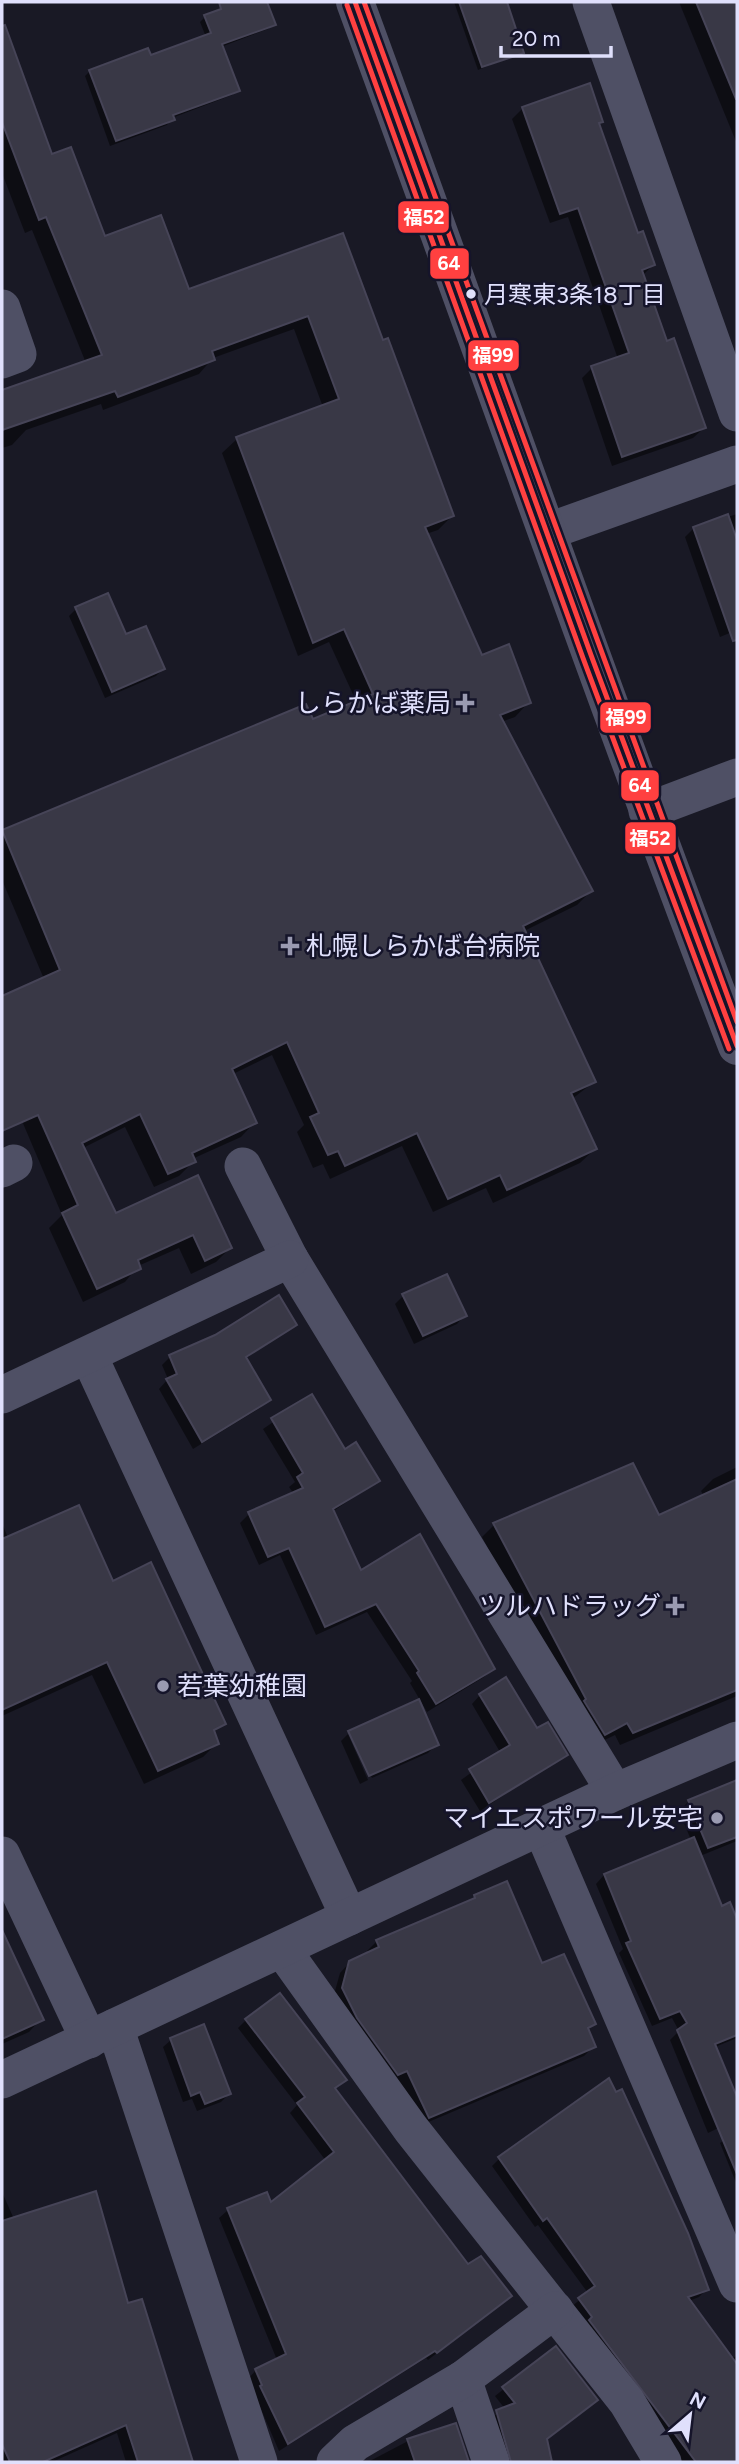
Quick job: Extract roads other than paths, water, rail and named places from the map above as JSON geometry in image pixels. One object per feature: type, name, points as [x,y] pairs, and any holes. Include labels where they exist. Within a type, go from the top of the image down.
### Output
[{"type":"street","points":[[355,2],[549,531],[647,811],[737,1046]]},
{"type":"street","points":[[591,2],[737,414]]},
{"type":"street","points":[[2,308],[18,354],[2,360]]},
{"type":"street","points":[[549,531],[737,464]]},
{"type":"street","points":[[647,811],[737,778]]},
{"type":"street","points":[[243,1166],[290,1259],[615,1792]]},
{"type":"street","points":[[2,1395],[290,1259]]},
{"type":"street","points":[[89,1356],[349,1917]]},
{"type":"street","points":[[2,2080],[542,1829],[615,1792],[737,1740]]},
{"type":"street","points":[[542,1829],[727,2232],[737,2284]]},
{"type":"street","points":[[2,1855],[102,2033],[259,2462]]},
{"type":"street","points":[[282,1949],[411,2129],[627,2402],[663,2462]]},
{"type":"street","points":[[335,2462],[355,2443],[463,2379],[555,2310]]},
{"type":"street","points":[[463,2379],[491,2462]]},
{"type":"place","name":"月寒東3条18丁目","points":[[471,294]]},
{"type":"place","name":"しらかば薬局","points":[[465,703]]},
{"type":"place","name":"札幌しらかば台病院","points":[[290,946]]},
{"type":"place","name":"ツルハドラッグ","points":[[675,1606]]},
{"type":"place","name":"若葉幼稚園","points":[[163,1686]]},
{"type":"place","name":"マイエスポワール安宅","points":[[717,1818]]}]
